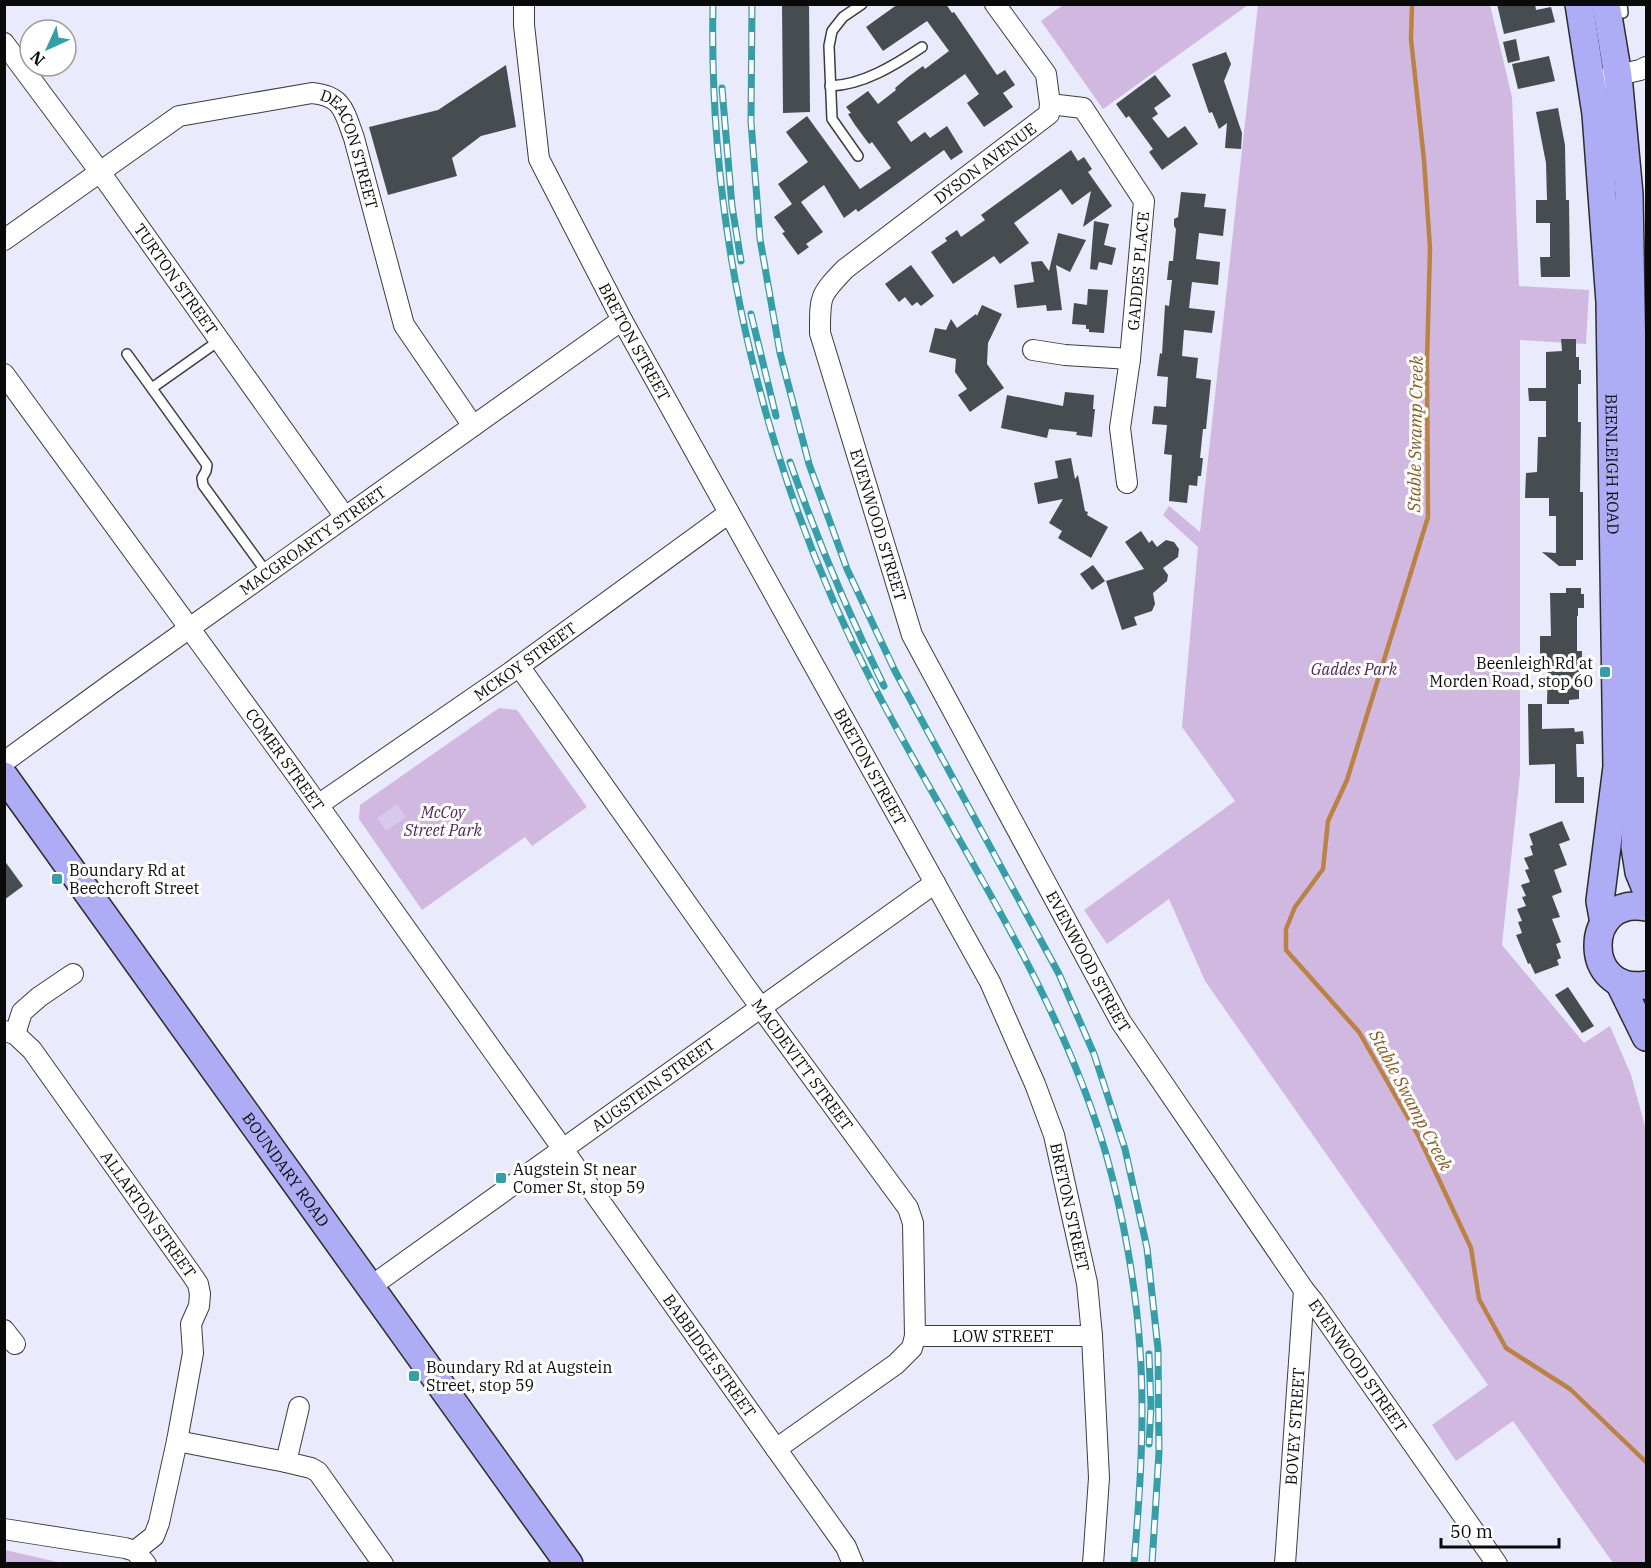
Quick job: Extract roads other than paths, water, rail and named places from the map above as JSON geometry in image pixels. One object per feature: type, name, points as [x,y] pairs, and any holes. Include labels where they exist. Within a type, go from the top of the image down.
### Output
[{"type":"main road","name":"BEENLEIGH ROAD","points":[[1579,4],[1605,78],[1629,194],[1639,347],[1642,640],[1635,847],[1639,872],[1647,889]]},
{"type":"main road","name":"BEENLEIGH ROAD","points":[[1617,8],[1605,78],[1603,189],[1610,303],[1617,767],[1600,901],[1604,923],[1598,936],[1599,956],[1608,974],[1619,982]]},
{"type":"main road","name":"BOUNDARY ROAD","points":[[4,776],[569,1563]]},
{"type":"main road","points":[[1604,923],[1624,908],[1647,907]]},
{"type":"main road","points":[[1619,982],[1631,986],[1647,985]]},
{"type":"main road","points":[[1619,982],[1647,1037]]},
{"type":"street","name":"BRETON STREET","points":[[524,4],[524,25],[539,159],[622,320],[990,982],[1035,1084],[1054,1135],[1087,1283],[1092,1336],[1099,1478],[1093,1563]]},
{"type":"street","points":[[995,4],[1046,74],[1050,104]]},
{"type":"street","name":"TURTON STREET","points":[[4,43],[100,172],[345,517]]},
{"type":"street","points":[[1605,78],[1647,67]]},
{"type":"street","name":"DEACON STREET","points":[[100,172],[179,116],[312,93],[329,95],[343,109],[354,138],[404,324],[473,426]]},
{"type":"street","name":"DYSON AVENUE","points":[[823,292],[857,259],[1049,114],[1050,104]]},
{"type":"street","name":"GADDES PLACE","points":[[1050,104],[1083,108],[1144,201],[1130,359],[1120,428],[1127,483]]},
{"type":"street","points":[[4,240],[100,172]]},
{"type":"street","name":"EVENWOOD STREET","points":[[823,292],[820,307],[820,333],[912,635],[1121,1022],[1304,1290],[1497,1563]]},
{"type":"street","name":"MACGROARTY STREET","points":[[4,762],[622,320]]},
{"type":"street","points":[[1033,350],[1065,355],[1130,359]]},
{"type":"street","name":"COMER STREET","points":[[4,374],[318,805],[562,1149]]},
{"type":"street","name":"MCKOY STREET","points":[[318,805],[519,666],[729,513]]},
{"type":"street","name":"MACDEVITT STREET","points":[[519,666],[760,1006],[908,1208],[913,1223],[915,1336]]},
{"type":"street","name":"AUGSTEIN STREET","points":[[370,1287],[935,883]]},
{"type":"street","points":[[10,1032],[22,1012],[39,997],[73,974]]},
{"type":"street","name":"ALLARTON STREET","points":[[10,1032],[32,1050],[198,1284],[199,1306],[191,1324],[193,1353],[177,1441],[156,1532],[140,1557]]},
{"type":"street","name":"BABBIDGE STREET","points":[[562,1149],[846,1547],[853,1563]]},
{"type":"street","name":"BOVEY STREET","points":[[1284,1563],[1304,1290]]},
{"type":"street","points":[[776,1449],[896,1364],[912,1348],[915,1336]]},
{"type":"street","name":"LOW STREET","points":[[915,1336],[1092,1336]]},
{"type":"street","points":[[286,1462],[299,1407]]},
{"type":"street","points":[[177,1441],[286,1462],[318,1472],[383,1563]]},
{"type":"street","points":[[4,1529],[125,1548],[140,1557]]},
{"type":"lane","points":[[858,156],[832,119],[829,46],[832,31],[843,17],[862,4]]},
{"type":"lane","points":[[830,86],[844,86],[892,67],[922,47]]},
{"type":"lane","points":[[152,388],[220,340]]},
{"type":"lane","points":[[127,354],[207,465],[202,478],[204,485],[267,573]]},
{"type":"waterway","name":"Stable Swamp Creek","points":[[1412,4],[1411,39],[1424,160],[1430,248],[1427,362],[1428,517],[1347,780],[1328,821],[1323,869],[1295,907],[1286,929],[1286,950],[1359,1032],[1419,1137],[1471,1248],[1479,1299],[1506,1348],[1570,1389],[1646,1462]]},
{"type":"railway","points":[[713,4],[714,93],[721,182],[733,270],[751,356],[775,442],[803,526],[837,608],[875,688],[1032,973],[1085,1092],[1106,1154],[1128,1250],[1140,1349],[1142,1429],[1134,1564]]},
{"type":"railway","points":[[752,4],[751,122],[760,239],[780,353],[809,464],[847,569],[895,671],[1059,974],[1094,1054],[1125,1149],[1147,1248],[1158,1349],[1159,1452],[1152,1564]]},
{"type":"railway","points":[[722,88],[732,206],[741,261]]},
{"type":"railway","points":[[751,314],[776,416]]},
{"type":"railway","points":[[790,462],[834,576],[884,686]]},
{"type":"railway","points":[[1149,1354],[1151,1406],[1149,1444]]},
{"type":"place","name":"Beenleigh Rd at Morden Road, stop 60","points":[[1605,672]]},
{"type":"place","name":"Boundary Rd at Beechcroft Street","points":[[57,879]]},
{"type":"place","name":"Augstein St near Comer St, stop 59","points":[[501,1178]]},
{"type":"place","name":"Boundary Rd at Augstein Street, stop 59","points":[[414,1376]]},
{"type":"park label","name":"Gaddes Park","points":[[1354,669]]},
{"type":"park label","name":"McCoy Street Park","points":[[443,821]]}]
